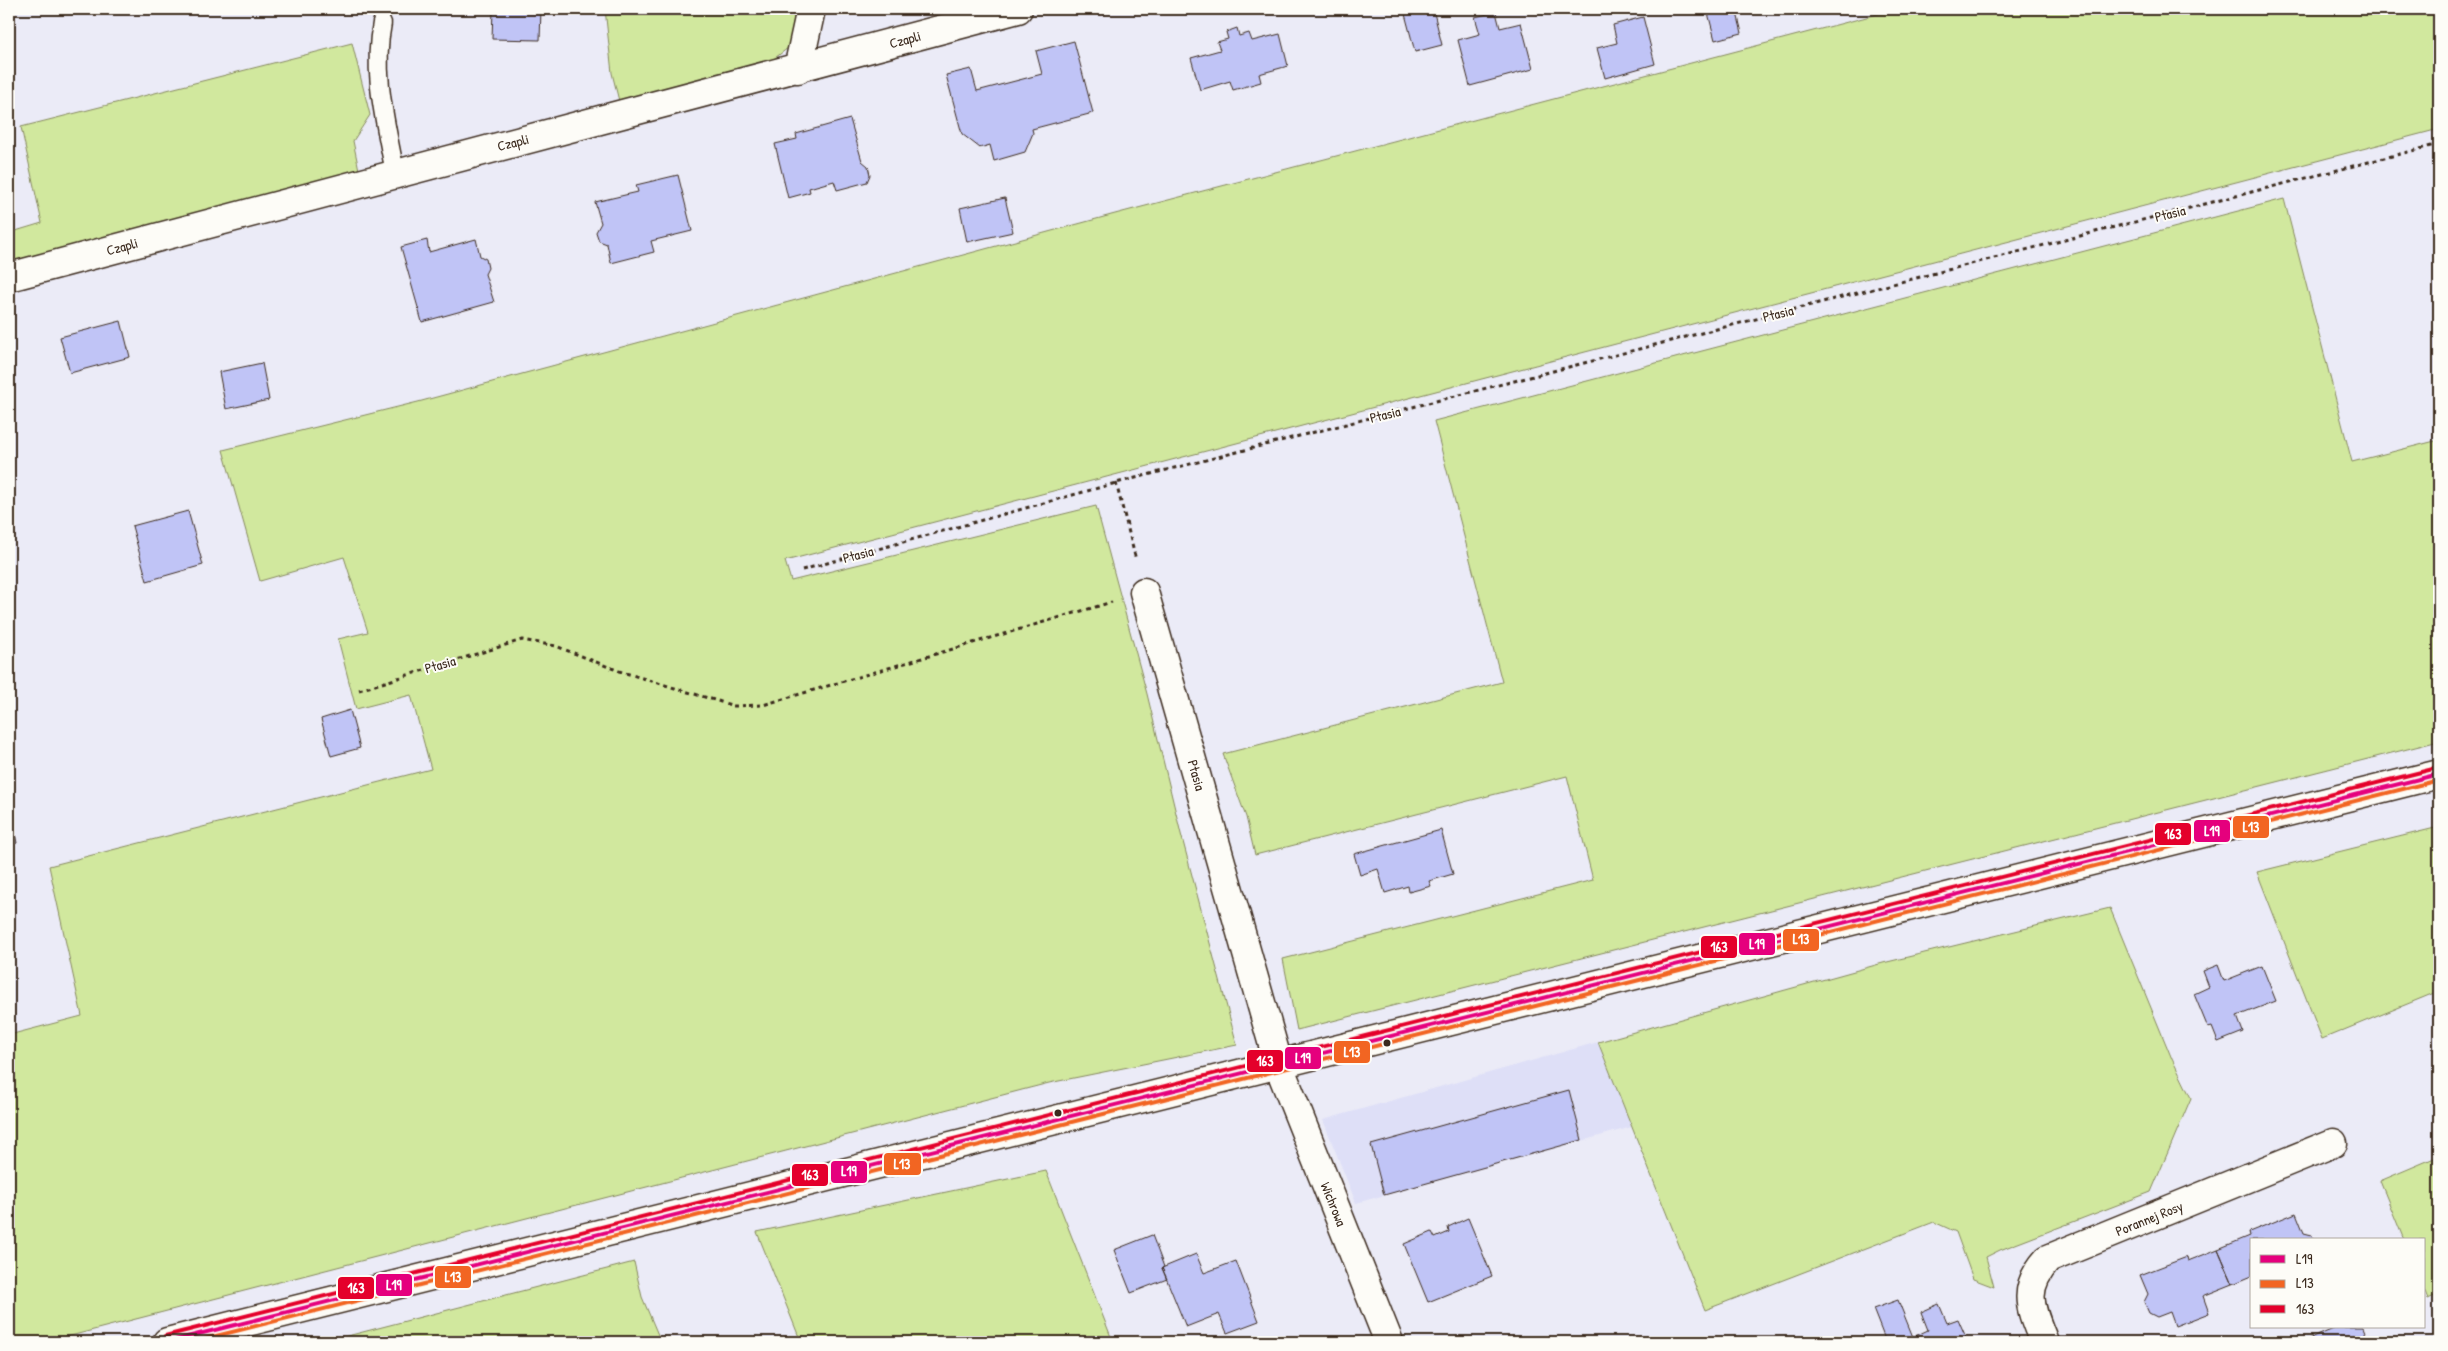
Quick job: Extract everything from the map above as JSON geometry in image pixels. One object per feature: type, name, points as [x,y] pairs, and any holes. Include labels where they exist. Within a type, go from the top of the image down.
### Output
[{"type":"main road","points":[[798,69],[811,9]]},
{"type":"main road","name":"Czapli","points":[[9,277],[395,173],[798,69],[1018,9]]},
{"type":"main road","name":"Ptasia","points":[[1144,592],[1279,1066]]},
{"type":"main road","points":[[167,1342],[1279,1066],[2439,774]]},
{"type":"main road","name":"Wichrowa","points":[[1279,1066],[1385,1341]]},
{"type":"main road","name":"Porannej Rosy","points":[[2044,1342],[2030,1306],[2031,1288],[2038,1270],[2048,1259],[2333,1143]]},
{"type":"lane","points":[[382,23],[377,47],[380,88],[395,173]]},
{"type":"path","name":"Ptasia","points":[[802,570],[1116,483],[2439,144]]},
{"type":"path","points":[[1116,483],[1144,592]]},
{"type":"path","name":"Ptasia","points":[[359,690],[522,640],[556,646],[619,671],[741,707],[763,705],[1144,592]]},
{"type":"shaded area","points":[[1598,1042],[1632,1127],[1356,1203],[1323,1120]]},
{"type":"green space","points":[[605,9],[796,9],[788,48],[771,61],[619,101],[612,73]]},
{"type":"green space","points":[[1897,9],[2439,9],[2439,129],[785,561],[791,581],[1096,506],[1147,694],[1181,834],[1237,1045],[1049,1083],[47,1342],[9,1342],[9,1035],[82,1016],[49,866],[431,769],[411,695],[356,709],[338,639],[368,632],[344,557],[260,581],[223,450],[418,402],[1115,214]]},
{"type":"green space","points":[[352,43],[370,115],[353,141],[359,170],[9,262],[9,233],[42,223],[21,127]]},
{"type":"green space","points":[[2284,199],[2352,462],[2439,440],[2439,741],[1297,1030],[1283,959],[1593,880],[1567,776],[1255,855],[1246,817],[1223,754],[1502,682],[1434,421]]},
{"type":"green space","points":[[2439,827],[2439,991],[2322,1039],[2257,872]]},
{"type":"green space","points":[[2110,908],[2172,1059],[2191,1098],[2151,1192],[1986,1257],[1994,1287],[1973,1279],[1956,1232],[1934,1222],[1705,1310],[1598,1042],[1883,963]]},
{"type":"green space","points":[[2439,1156],[2439,1294],[2428,1299],[2426,1294],[2426,1238],[2403,1238],[2380,1181]]},
{"type":"green space","points":[[1046,1171],[1113,1342],[801,1342],[757,1232]]},
{"type":"green space","points":[[634,1262],[642,1297],[661,1342],[324,1342]]},
{"type":"building","points":[[493,9],[541,9],[540,40],[492,39]]},
{"type":"building","points":[[1433,9],[1442,45],[1415,52],[1405,14]]},
{"type":"building","points":[[1722,9],[1736,9],[1742,33],[1715,40],[1708,13]]},
{"type":"building","points":[[1496,12],[1500,28],[1521,23],[1533,69],[1470,86],[1458,40],[1480,34],[1475,17]]},
{"type":"building","points":[[1643,17],[1655,64],[1605,78],[1597,48],[1617,43],[1613,25]]},
{"type":"building","points":[[1237,28],[1239,36],[1249,33],[1252,41],[1280,34],[1288,66],[1259,74],[1261,82],[1233,90],[1230,81],[1200,90],[1191,58],[1220,50],[1217,42],[1228,39],[1226,32]]},
{"type":"building","points":[[1074,41],[1093,113],[1032,129],[1033,133],[1025,152],[994,161],[990,145],[980,148],[962,134],[946,75],[971,69],[977,91],[1042,74],[1036,51]]},
{"type":"building","points":[[850,119],[862,161],[868,166],[870,175],[867,182],[837,190],[834,181],[809,188],[810,192],[788,198],[775,144],[797,139],[796,134]]},
{"type":"building","points":[[678,175],[692,231],[651,241],[654,252],[611,263],[607,244],[599,241],[596,232],[601,223],[595,202],[638,192],[636,185]]},
{"type":"building","points":[[1005,198],[1013,232],[967,242],[960,208]]},
{"type":"building","points":[[476,239],[480,256],[486,259],[488,268],[485,274],[494,302],[422,322],[401,247],[427,240],[429,252]]},
{"type":"building","points":[[121,321],[130,357],[70,373],[60,337]]},
{"type":"building","points":[[262,363],[269,400],[226,409],[219,372]]},
{"type":"building","points":[[188,511],[203,565],[147,581],[132,526]]},
{"type":"building","points":[[350,710],[360,748],[331,756],[321,719]]},
{"type":"building","points":[[9,806],[17,843],[9,845]]},
{"type":"building","points":[[1441,830],[1453,874],[1429,881],[1431,886],[1409,892],[1408,886],[1385,893],[1378,869],[1360,875],[1354,854]]},
{"type":"building","points":[[2218,965],[2224,981],[2262,966],[2276,1001],[2237,1016],[2243,1032],[2218,1042],[2212,1027],[2208,1028],[2194,994],[2209,987],[2203,971]]},
{"type":"building","points":[[1569,1090],[1582,1140],[1384,1195],[1371,1145]]},
{"type":"building","points":[[2296,1213],[2304,1233],[2312,1235],[2313,1238],[2250,1238],[2250,1277],[2233,1284],[2218,1249],[2250,1236],[2249,1232]]},
{"type":"building","points":[[1468,1218],[1492,1276],[1428,1302],[1404,1244],[1432,1232],[1435,1238],[1449,1232],[1448,1227]]},
{"type":"building","points":[[1152,1235],[1167,1279],[1131,1293],[1114,1250]]},
{"type":"building","points":[[2218,1249],[2233,1284],[2203,1296],[2209,1313],[2175,1326],[2170,1312],[2157,1317],[2149,1313],[2144,1302],[2148,1294],[2140,1275],[2187,1257],[2188,1261]]},
{"type":"building","points":[[1196,1254],[1204,1273],[1236,1261],[1259,1321],[1227,1333],[1219,1314],[1186,1327],[1162,1268]]},
{"type":"building","points":[[1898,1300],[1913,1337],[1928,1330],[1921,1312],[1939,1304],[1947,1323],[1958,1319],[1968,1342],[1886,1342],[1873,1309]]},
{"type":"building","points":[[2336,1328],[2363,1328],[2368,1340],[2311,1342],[2310,1339]]},
{"type":"transit line","name":"163","points":[[165,1336],[2437,768]]},
{"type":"transit line","name":"L19","points":[[167,1342],[2439,774]]},
{"type":"transit line","name":"L13","points":[[192,1342],[2439,780]]}]
